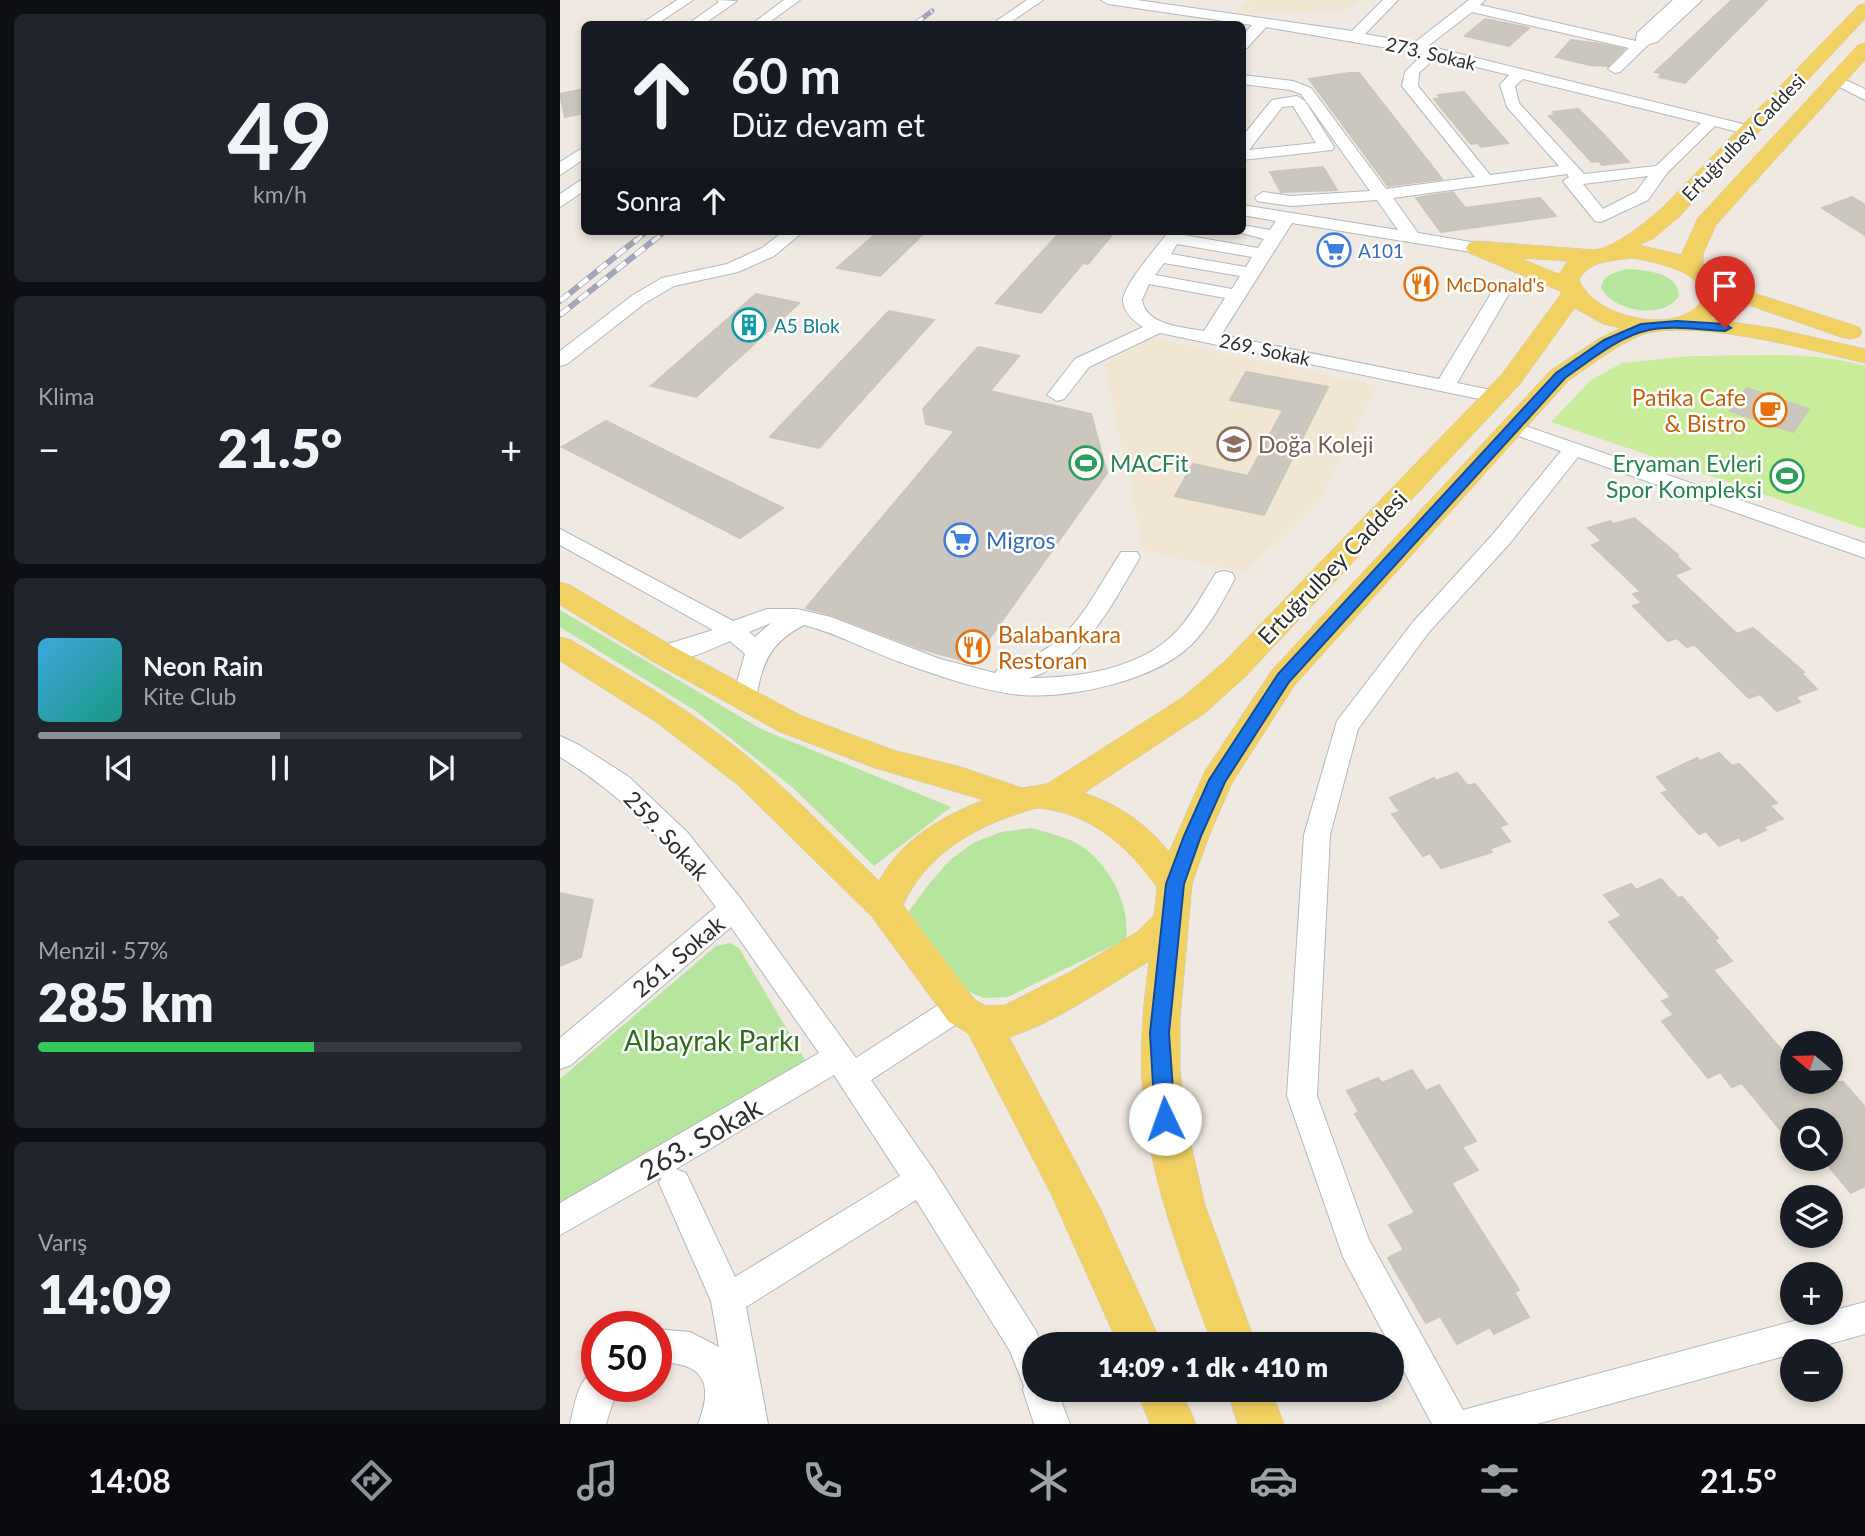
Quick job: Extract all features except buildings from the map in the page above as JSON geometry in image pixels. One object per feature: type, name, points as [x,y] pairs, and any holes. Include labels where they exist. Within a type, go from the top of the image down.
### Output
[{"type":"main road","name":"Ertuğrulbey Caddesi","points":[[1037,798],[1194,705],[1235,669],[1511,379],[1570,291],[1567,279],[1572,270],[1646,233],[1671,212],[1865,9]]},
{"type":"main road","name":"Ertuğrulbey Caddesi","points":[[1677,324],[1694,319],[1707,311],[1713,301],[1713,290],[1700,273],[1692,254],[1706,223],[1865,49]]},
{"type":"main road","points":[[1477,248],[1654,254],[1700,273],[1743,297],[1865,337]]},
{"type":"main road","points":[[1477,248],[1570,291],[1587,309],[1604,317],[1645,326],[1677,324],[1748,330],[1865,356]]},
{"type":"main road","name":"Ertuğrulbey Caddesi","points":[[1173,903],[1192,836],[1217,780],[1283,678],[1560,375],[1609,343],[1645,326]]},
{"type":"main road","points":[[560,592],[744,699],[837,743],[1104,815],[1137,839],[1173,903],[1160,1033],[1165,1119],[1184,1200],[1230,1332]]},
{"type":"main road","points":[[560,647],[677,719],[729,760],[777,801],[884,907],[970,1015],[1024,1100],[1116,1286],[1135,1332]]},
{"type":"main road","points":[[884,907],[911,860],[952,830],[985,811],[1037,798]]},
{"type":"main road","points":[[970,1015],[1010,1021],[1083,983],[1150,942],[1173,903]]},
{"type":"main road","points":[[1163,1402],[1173,1424]]},
{"type":"main road","points":[[1253,1402],[1261,1424]]},
{"type":"street","points":[[653,21],[686,0]]},
{"type":"street","points":[[700,21],[730,1],[724,0]]},
{"type":"street","points":[[763,21],[793,0]]},
{"type":"street","points":[[1004,21],[1036,0]]},
{"type":"street","name":"273. Sokak","points":[[1108,0],[1232,21]]},
{"type":"street","points":[[1354,36],[1391,0]]},
{"type":"street","points":[[1642,43],[1642,36],[1681,0]]},
{"type":"street","points":[[1615,69],[1695,0]]},
{"type":"street","points":[[1486,181],[1410,86],[1412,72],[1425,50],[1474,3],[1642,43]]},
{"type":"street","points":[[1335,33],[1352,16]]},
{"type":"street","name":"273. Sokak","points":[[1250,24],[1335,33],[1425,50],[1749,130]]},
{"type":"street","points":[[1520,74],[1507,85],[1512,104],[1576,175]]},
{"type":"street","points":[[1246,80],[1293,86],[1306,91],[1412,237]]},
{"type":"street","points":[[1837,80],[1865,95]]},
{"type":"street","points":[[1246,143],[1277,103],[1297,101],[1326,147],[1246,155]]},
{"type":"street","points":[[1576,175],[1571,181],[1601,217],[1642,195],[1661,170],[1712,121]]},
{"type":"street","points":[[560,148],[581,152]]},
{"type":"street","points":[[560,170],[581,154]]},
{"type":"street","points":[[1246,195],[1291,201],[1382,195],[1486,181],[1661,170]]},
{"type":"street","points":[[560,202],[581,185]]},
{"type":"street","points":[[1246,210],[1477,248]]},
{"type":"street","points":[[1209,338],[1287,217]]},
{"type":"street","points":[[1246,231],[1275,236]]},
{"type":"street","points":[[560,360],[639,299],[668,282],[733,268],[768,252],[790,235]]},
{"type":"street","points":[[1176,235],[1264,254]]},
{"type":"street","name":"269. Sokak","points":[[1176,235],[1144,278],[1131,301],[1134,311],[1145,322],[1209,338],[1494,396]]},
{"type":"street","points":[[1160,257],[1251,273]]},
{"type":"street","points":[[1144,278],[1237,295]]},
{"type":"street","points":[[1445,386],[1501,292]]},
{"type":"street","points":[[1057,395],[1082,363],[1158,327]]},
{"type":"street","points":[[1511,427],[1865,551]]},
{"type":"street","points":[[1451,1424],[1355,1246],[1302,1096],[1317,835],[1346,727],[1421,627],[1502,538],[1574,449]]},
{"type":"street","points":[[560,536],[732,631],[758,652]]},
{"type":"street","points":[[980,677],[1020,674],[1044,665],[1063,651],[1077,639],[1129,556]]},
{"type":"street","points":[[663,654],[688,649],[768,616],[803,617],[885,648],[980,677],[1014,686],[1055,685],[1138,670],[1186,638],[1213,600],[1224,578]]},
{"type":"street","points":[[744,699],[758,652],[775,630],[803,617]]},
{"type":"street","name":"259. Sokak","points":[[560,745],[598,768],[639,799],[680,843],[733,910],[846,1066],[922,1179],[1022,1340]]},
{"type":"street","name":"261. Sokak","points":[[560,1056],[733,910]]},
{"type":"street","name":"263. Sokak","points":[[560,1220],[846,1066],[970,1015]]},
{"type":"street","points":[[727,1300],[922,1179]]},
{"type":"street","points":[[675,1183],[727,1300],[730,1370],[716,1424]]},
{"type":"street","points":[[1472,1424],[1865,1318]]},
{"type":"street","points":[[672,1344],[693,1348],[730,1370],[750,1424]]},
{"type":"street","points":[[588,1424],[593,1402]]},
{"type":"street","points":[[1044,1402],[1052,1424]]},
{"type":"shaded area","points":[[1250,0],[1359,0],[1351,8],[1339,11],[1234,14]]},
{"type":"shaded area","name":"Doğa Koleji","points":[[1152,338],[1377,386],[1318,503],[1243,572],[1144,551],[1104,364]]},
{"type":"green space","points":[[1628,269],[1652,272],[1668,278],[1678,288],[1679,296],[1672,304],[1651,310],[1639,310],[1617,303],[1601,288],[1602,283],[1611,274]]},
{"type":"green space","name":"Eryaman Evleri Spor Kompleksi","points":[[1691,356],[1801,356],[1865,366],[1865,529],[1551,422],[1591,380],[1622,363]]},
{"type":"green space","points":[[560,610],[761,729],[951,807],[874,866],[792,787],[696,711],[560,627]]},
{"type":"green space","points":[[1031,828],[1083,847],[1102,865],[1122,901],[1127,927],[1126,939],[1008,997],[983,998],[958,986],[909,926],[909,911],[950,860],[973,843],[1001,832]]},
{"type":"green space","name":"Albayrak Parkı","points":[[730,943],[739,948],[808,1065],[560,1204],[560,1079],[716,946]]},
{"type":"railway","points":[[919,21],[932,11]]},
{"type":"railway","points":[[634,242],[643,235]]},
{"type":"railway","points":[[652,242],[661,235]]},
{"type":"railway","points":[[560,301],[636,240]]},
{"type":"railway","points":[[560,315],[654,240]]},
{"type":"place","name":"A101","points":[[1334,250]]},
{"type":"place","name":"McDonald's","points":[[1421,284]]},
{"type":"place","name":"A5 Blok","points":[[749,325]]},
{"type":"place","name":"Patika Cafe & Bistro","points":[[1770,410]]},
{"type":"place","name":"Doğa Koleji","points":[[1234,444]]},
{"type":"place","name":"MACFit","points":[[1086,463]]},
{"type":"place","name":"Eryaman Evleri Spor Kompleksi","points":[[1787,476]]},
{"type":"place","name":"Migros","points":[[961,540]]},
{"type":"place","name":"Balabankara Restoran","points":[[973,647]]},
{"type":"route","points":[[1165,1119],[1160,1033],[1175,884],[1192,836],[1217,780],[1283,678],[1560,375],[1609,343],[1645,326],[1677,324],[1725,328]]}]
